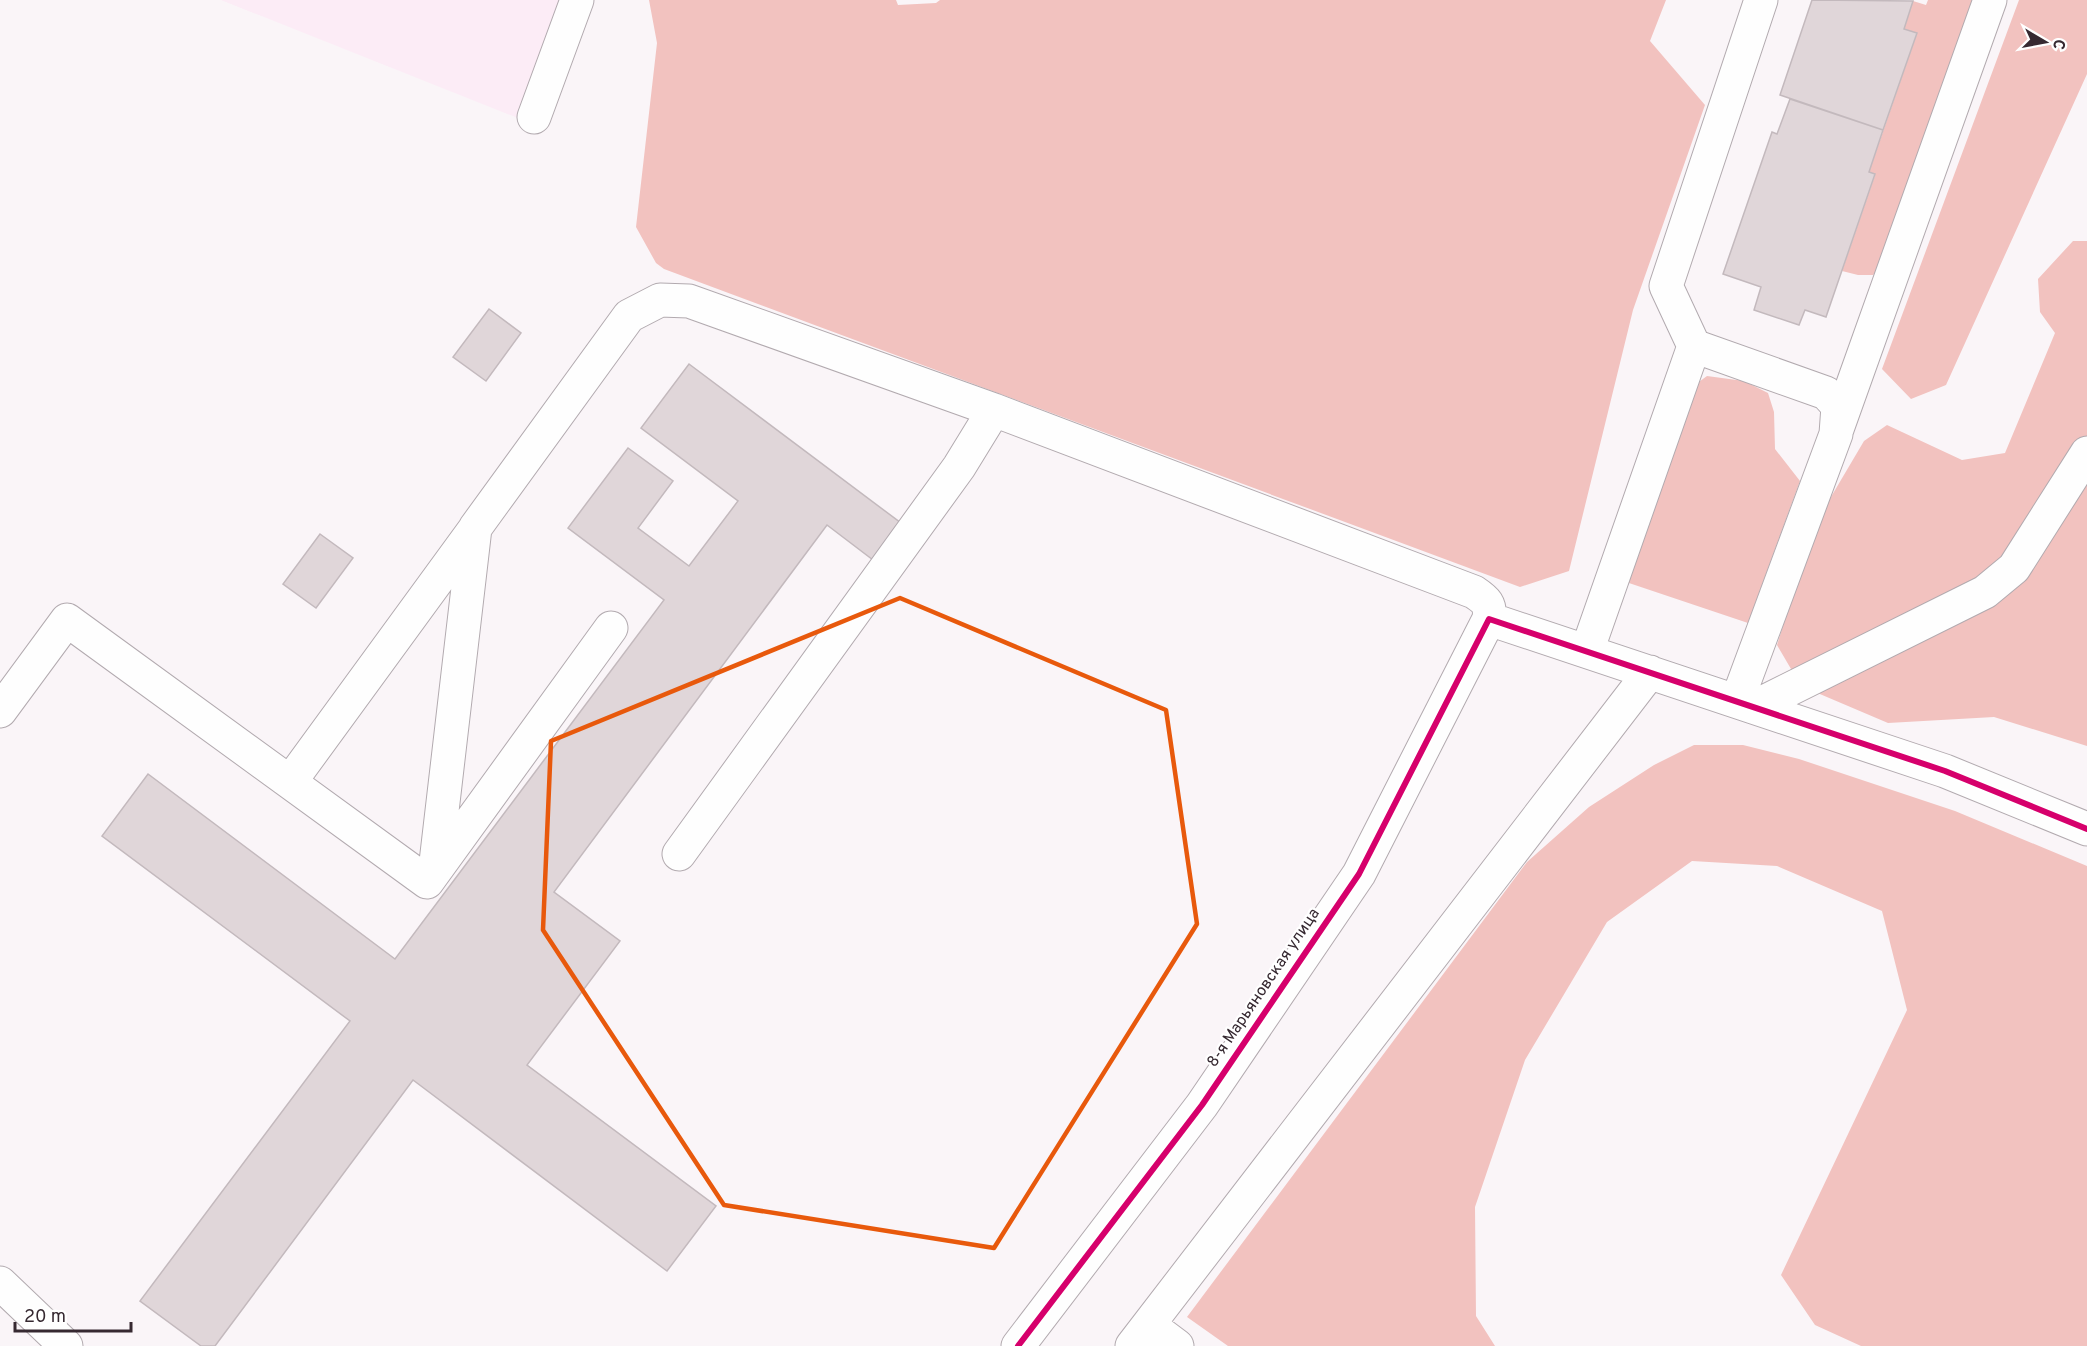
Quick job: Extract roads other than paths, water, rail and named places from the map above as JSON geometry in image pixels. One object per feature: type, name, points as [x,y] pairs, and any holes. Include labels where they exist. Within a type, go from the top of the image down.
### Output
[{"type":"street","points":[[534,117],[577,0]]},
{"type":"street","points":[[1587,651],[1694,346],[1666,286],[1761,0]]},
{"type":"street","points":[[1745,704],[1836,434],[1990,0]]},
{"type":"street","points":[[290,782],[629,316],[660,300],[689,301],[994,410],[1474,592],[1487,600],[1491,608],[1489,619],[1945,771],[2087,829]]},
{"type":"street","points":[[1694,346],[1826,393],[1838,406],[1836,434]]},
{"type":"street","points":[[679,854],[959,467],[994,410]]},
{"type":"street","points":[[1745,704],[1985,592],[2014,568],[2087,453]]},
{"type":"street","points":[[435,872],[475,528]]},
{"type":"street","name":"8-я Марьяновская улица","points":[[1018,1346],[1202,1105],[1359,874],[1489,619]]},
{"type":"street","points":[[0,711],[67,620],[427,882],[612,627]]},
{"type":"street","points":[[1177,1346],[1140,1335],[1650,672]]},
{"type":"street","points":[[0,1283],[66,1346]]}]
